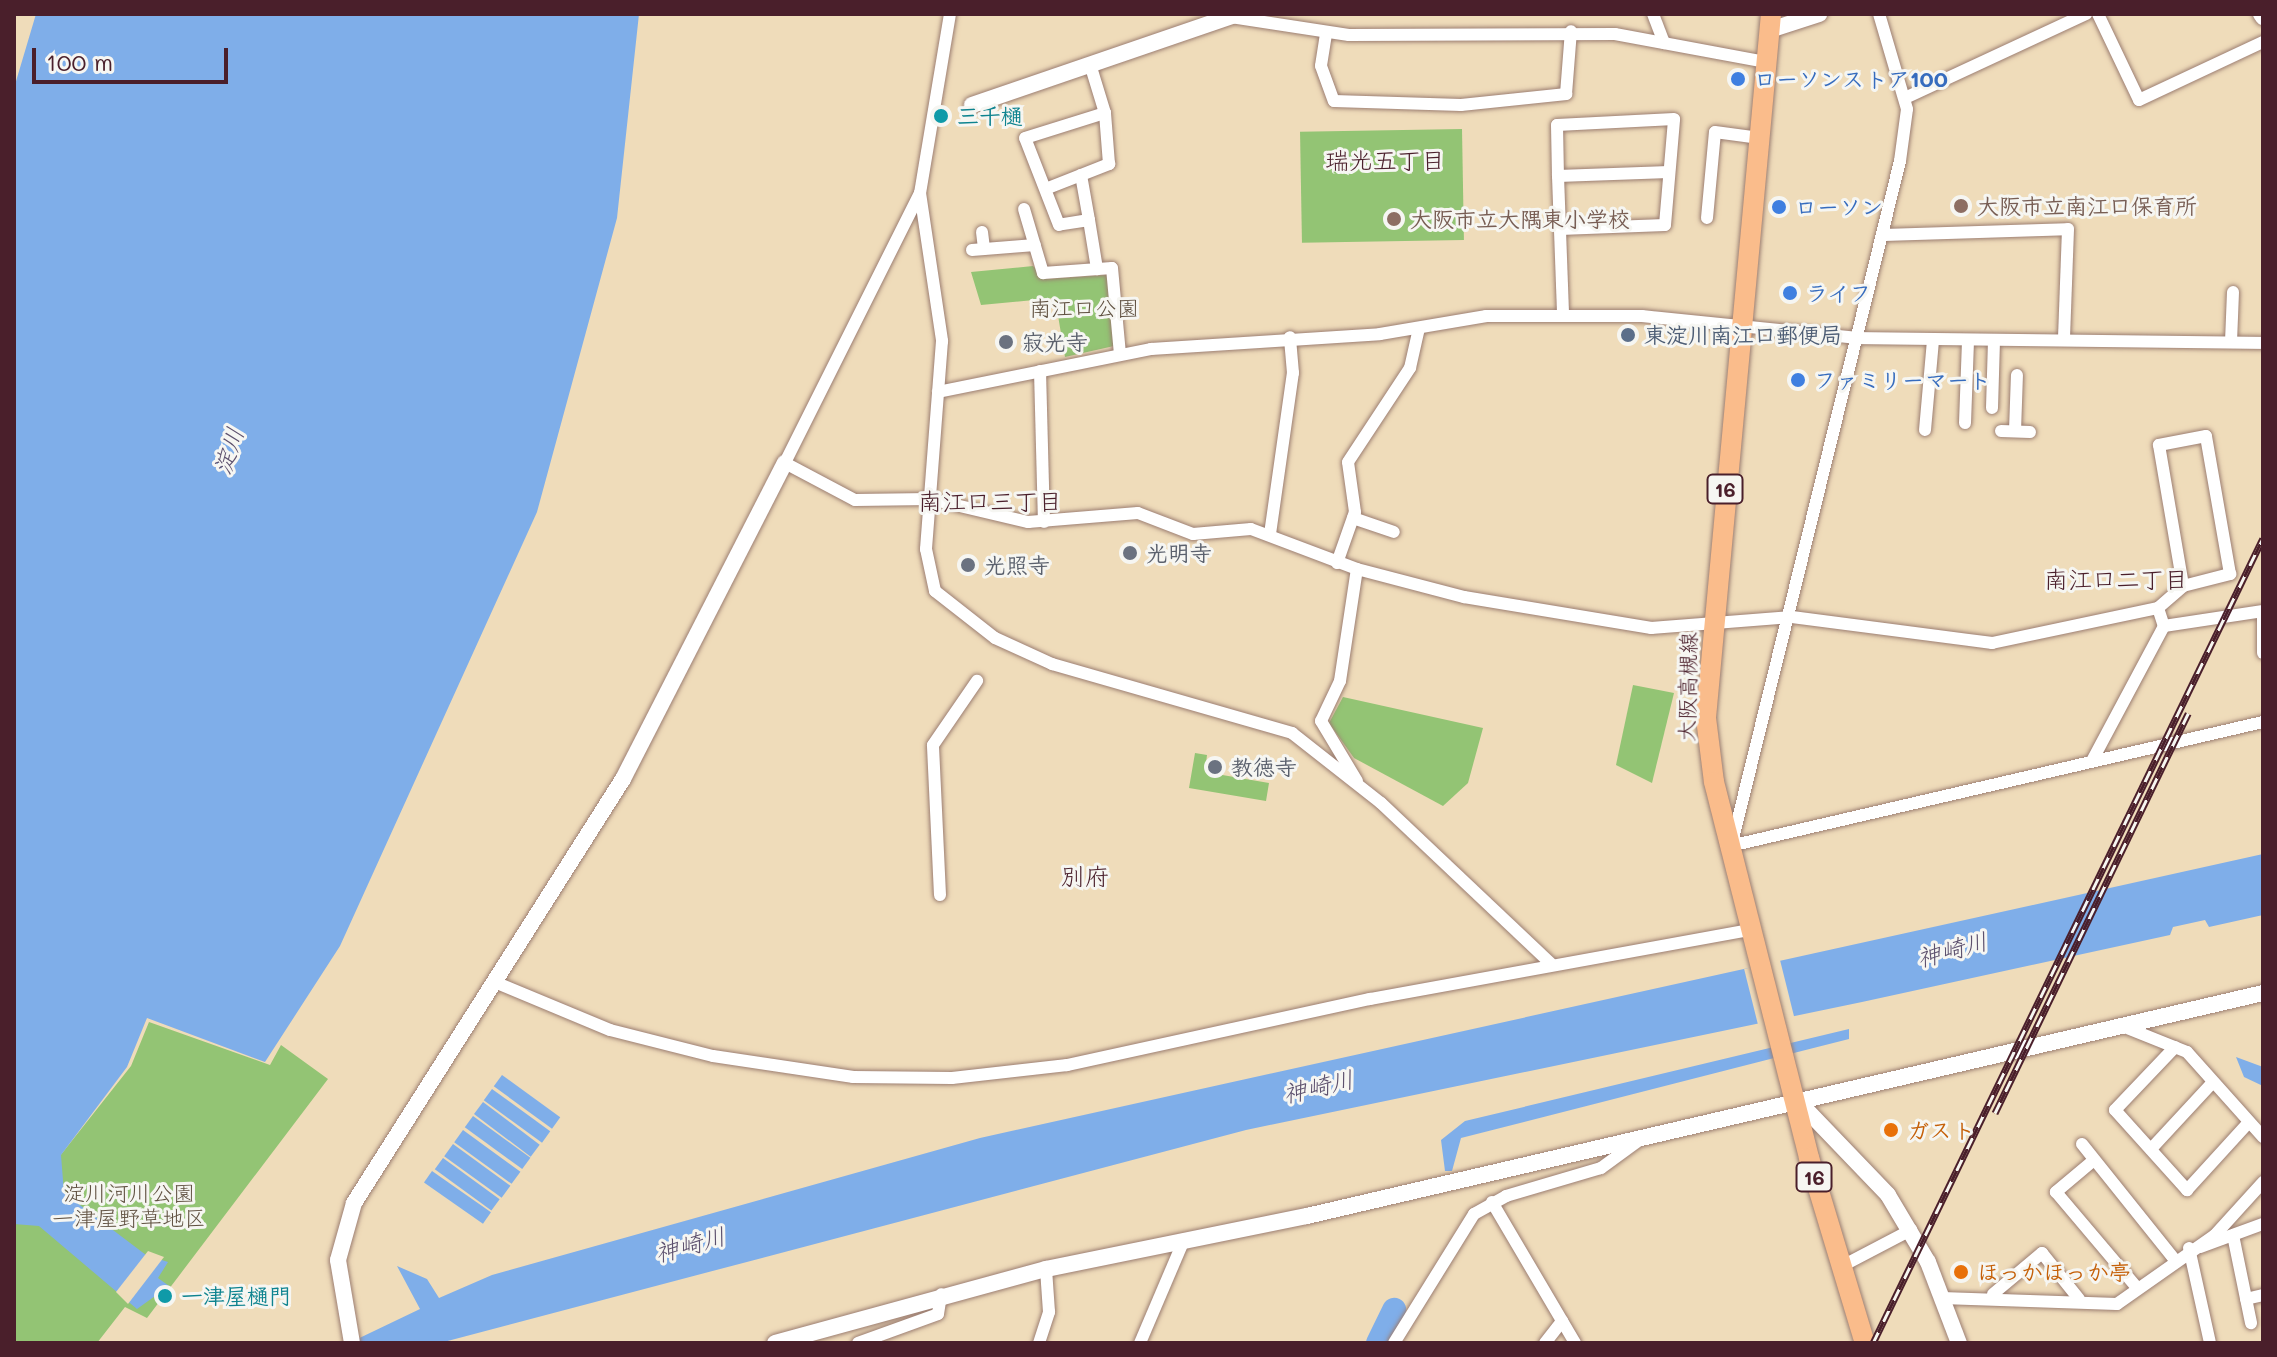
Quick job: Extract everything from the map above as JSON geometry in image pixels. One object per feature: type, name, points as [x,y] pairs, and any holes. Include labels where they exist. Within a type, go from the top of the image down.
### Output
[{"type":"main road","name":"大阪高槻線","points":[[1771,22],[1706,718],[1730,846],[1865,1343]]},
{"type":"street","points":[[352,1343],[345,1320],[338,1260],[345,1222],[623,779],[785,463],[920,193],[950,14]]},
{"type":"street","points":[[1653,14],[1664,43]]},
{"type":"street","points":[[1771,22],[1819,14]]},
{"type":"street","points":[[1879,14],[1905,98],[1882,235],[1792,617],[1730,846],[2263,722]]},
{"type":"street","points":[[1905,98],[2086,14]]},
{"type":"street","points":[[2098,14],[2139,100],[2263,42]]},
{"type":"street","points":[[972,105],[1234,15],[1326,34],[1571,31],[1664,43],[1766,62]]},
{"type":"street","points":[[1326,34],[1321,66],[1334,101],[1461,105],[1566,94],[1571,31]]},
{"type":"street","points":[[1048,188],[1109,164],[1105,113],[1090,64]]},
{"type":"street","points":[[1089,220],[1059,225],[1048,188],[1025,138],[1105,113]]},
{"type":"street","points":[[1560,229],[1665,225],[1674,119],[1557,125],[1558,176],[1563,314]]},
{"type":"street","points":[[1707,218],[1702,196],[1722,129],[1760,138]]},
{"type":"street","points":[[1699,150],[1713,154]]},
{"type":"street","points":[[1558,176],[1669,172]]},
{"type":"street","points":[[1081,175],[1097,269]]},
{"type":"street","points":[[920,193],[942,341],[926,572],[935,591],[995,638],[1052,664],[1292,733],[1360,787],[1551,964]]},
{"type":"street","points":[[1024,209],[1043,273],[1112,268],[1120,354]]},
{"type":"street","points":[[1882,235],[2068,229],[2064,336]]},
{"type":"street","points":[[982,232],[978,250],[1035,245]]},
{"type":"street","points":[[2231,342],[2233,292]]},
{"type":"street","points":[[938,392],[1120,354],[1419,328],[1486,316],[1563,314],[1741,325],[1858,338],[1968,341],[2064,336],[2263,343]]},
{"type":"street","points":[[1337,563],[1353,518],[1348,462],[1410,368],[1419,328]]},
{"type":"street","points":[[1270,534],[1293,373],[1290,337]]},
{"type":"street","points":[[1925,430],[1933,340]]},
{"type":"street","points":[[1994,340],[1992,402],[2016,397]]},
{"type":"street","points":[[1965,423],[1971,410],[1968,341]]},
{"type":"street","points":[[1040,371],[1044,522]]},
{"type":"street","points":[[2015,431],[2017,375]]},
{"type":"street","points":[[2001,431],[2030,432]]},
{"type":"street","points":[[785,463],[855,500],[930,499],[1044,522],[1138,513],[1181,533],[1270,534],[1357,569],[1597,622],[1713,624],[1792,617],[1992,643],[2158,608],[2183,586],[2230,574],[2206,436],[2159,445],[2183,586]]},
{"type":"street","points":[[1353,518],[1394,532]]},
{"type":"street","points":[[1357,569],[1340,681],[1321,721],[1360,787]]},
{"type":"street","points":[[2092,761],[2164,626],[2158,608]]},
{"type":"street","points":[[2164,626],[2263,614],[2263,653]]},
{"type":"street","points":[[940,895],[933,745],[977,681]]},
{"type":"street","points":[[497,983],[610,1030],[713,1056],[853,1077],[952,1078],[1067,1065],[1551,964],[1755,936]]},
{"type":"street","points":[[775,1343],[941,1294],[1046,1269],[1638,1141],[1796,1093],[2122,1026],[2263,993]]},
{"type":"street","points":[[2122,1026],[2175,1047],[2213,1082],[2263,1137]]},
{"type":"street","points":[[2175,1047],[2115,1110],[2187,1190],[2249,1122]]},
{"type":"street","points":[[2151,1149],[2213,1082]]},
{"type":"street","points":[[1796,1093],[1846,1143],[1911,1230],[1959,1343]]},
{"type":"street","points":[[1394,1343],[1462,1226],[1492,1202],[1601,1168],[1638,1141]]},
{"type":"street","points":[[2082,1144],[2174,1259]]},
{"type":"street","points":[[2094,1160],[2056,1192],[2137,1288]]},
{"type":"street","points":[[1942,1298],[1993,1294],[2117,1304],[2189,1248],[2215,1235],[2263,1182]]},
{"type":"street","points":[[1492,1202],[1575,1343]]},
{"type":"street","points":[[2189,1248],[2234,1240],[2263,1224]]},
{"type":"street","points":[[1844,1265],[1911,1230]]},
{"type":"street","points":[[1140,1343],[1184,1240]]},
{"type":"street","points":[[2234,1240],[2251,1323]]},
{"type":"street","points":[[2189,1248],[2210,1343]]},
{"type":"street","points":[[1993,1294],[2042,1253],[2079,1299]]},
{"type":"street","points":[[1039,1343],[1049,1312],[1046,1269]]},
{"type":"street","points":[[858,1343],[938,1314],[941,1294]]},
{"type":"street","points":[[2246,1299],[2263,1295]]},
{"type":"street","points":[[1545,1343],[1562,1321]]},
{"type":"green space","points":[[1462,129],[1464,240],[1302,243],[1300,132]]},
{"type":"green space","name":"南江口公園","points":[[1033,266],[1045,279],[1107,275],[1114,346],[1065,357],[1055,298],[981,305],[971,272]]},
{"type":"green space","points":[[1633,685],[1674,693],[1652,783],[1616,765]]},
{"type":"green space","points":[[1343,697],[1483,728],[1468,783],[1443,806],[1354,758],[1329,723]]},
{"type":"green space","points":[[1195,753],[1207,755],[1205,772],[1269,783],[1266,801],[1189,788]]},
{"type":"green space","name":"淀川河川公園 一津屋野草地区","points":[[149,1022],[270,1065],[281,1045],[328,1079],[147,1318],[125,1307],[97,1343],[14,1343],[14,1214],[131,1066]]},
{"type":"water","name":"淀川","points":[[36,14],[639,14],[617,218],[537,512],[340,946],[265,1062],[147,1018],[127,1067],[61,1155],[64,1193],[146,1255],[168,1262],[158,1278],[169,1286],[137,1309],[39,1226],[14,1224],[14,88]]},
{"type":"water","name":"神崎川","points":[[2263,854],[2263,915],[2209,927],[2205,920],[2173,927],[2170,935],[1246,1130],[440,1343],[349,1343],[420,1309],[397,1266],[427,1279],[439,1298],[492,1275],[980,1138]]},
{"type":"water","points":[[1849,1029],[1849,1039],[1461,1138],[1452,1171],[1445,1171],[1441,1140],[1465,1121]]},
{"type":"water","points":[[2236,1057],[2263,1067],[2263,1086],[2244,1077]]},
{"type":"water","points":[[502,1075],[560,1117],[552,1129],[494,1086]]},
{"type":"water","points":[[492,1089],[550,1131],[542,1143],[484,1100]]},
{"type":"water","points":[[483,1102],[540,1145],[531,1157],[474,1114]]},
{"type":"water","points":[[473,1116],[530,1158],[522,1169],[465,1127]]},
{"type":"water","points":[[463,1130],[520,1172],[512,1184],[454,1142]]},
{"type":"water","points":[[453,1144],[510,1186],[502,1198],[444,1156]]},
{"type":"water","points":[[443,1158],[500,1199],[491,1210],[435,1169]]},
{"type":"water","points":[[432,1171],[491,1212],[483,1224],[424,1182]]},
{"type":"pier","points":[[1780,960],[1795,1020],[1759,1029],[1744,969]]},
{"type":"pier","points":[[148,1251],[164,1257],[128,1304],[116,1292]]},
{"type":"waterway","points":[[1378,1343],[1394,1310]]},
{"type":"railway","points":[[1873,1343],[2263,538]]},
{"type":"railway","points":[[1995,1113],[2188,713]]},
{"type":"place","name":"ローソンストア100","points":[[1738,79]]},
{"type":"place","name":"三千樋","points":[[941,116]]},
{"type":"place","name":"大阪市立南江口保育所","points":[[1961,206]]},
{"type":"place","name":"ローソン","points":[[1779,207]]},
{"type":"place","name":"大阪市立大隅東小学校","points":[[1394,219]]},
{"type":"place","name":"ライフ","points":[[1790,293]]},
{"type":"place","name":"東淀川南江口郵便局","points":[[1628,335]]},
{"type":"place","name":"寂光寺","points":[[1006,342]]},
{"type":"place","name":"ファミリーマート","points":[[1798,380]]},
{"type":"place","name":"光明寺","points":[[1130,553]]},
{"type":"place","name":"光照寺","points":[[968,565]]},
{"type":"place","name":"教徳寺","points":[[1215,767]]},
{"type":"place","name":"ガスト","points":[[1891,1130]]},
{"type":"place","name":"ほっかほっか亭","points":[[1961,1272]]},
{"type":"place","name":"一津屋樋門","points":[[165,1296]]},
{"type":"district","name":"瑞光五丁目","points":[[1385,160]]},
{"type":"district","name":"南江口三丁目","points":[[990,501]]},
{"type":"district","name":"南江口二丁目","points":[[2116,579]]},
{"type":"district","name":"別府","points":[[1085,876]]}]
